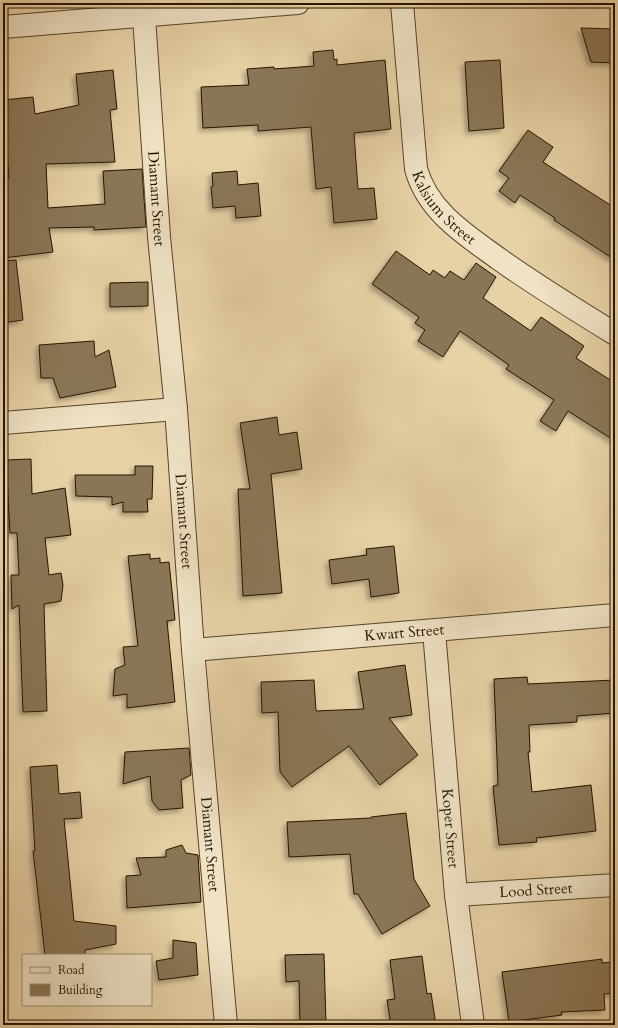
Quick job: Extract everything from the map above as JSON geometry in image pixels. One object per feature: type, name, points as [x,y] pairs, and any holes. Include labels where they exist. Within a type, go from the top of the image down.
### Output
[{"type":"street","points":[[3,28],[298,3]]},
{"type":"street","name":"Kalsium Street","points":[[402,3],[414,157],[418,176],[427,195],[438,210],[458,230],[534,284],[615,334]]},
{"type":"street","name":"Diamant Street","points":[[144,17],[159,237],[176,409],[193,650],[226,1025]]},
{"type":"street","points":[[3,423],[176,409]]},
{"type":"street","name":"Kwart Street","points":[[193,650],[615,615]]},
{"type":"street","name":"Koper Street","points":[[434,631],[456,895],[473,1025]]},
{"type":"street","name":"Lood Street","points":[[456,895],[615,885]]},
{"type":"building","points":[[581,28],[615,29],[615,63],[591,62]]},
{"type":"building","points":[[333,50],[334,60],[337,59],[337,65],[385,60],[391,129],[354,133],[358,189],[374,188],[377,219],[334,223],[331,187],[316,189],[311,127],[258,131],[258,125],[203,128],[201,87],[249,85],[247,69],[274,67],[274,69],[314,66],[313,52]]},
{"type":"building","points":[[500,60],[504,128],[469,131],[465,62]]},
{"type":"building","points":[[113,70],[117,109],[110,110],[115,162],[46,164],[48,208],[105,204],[103,171],[142,169],[146,227],[94,230],[94,227],[49,228],[53,252],[3,258],[3,179],[9,178],[5,131],[3,131],[3,100],[33,97],[35,114],[79,105],[76,74]]},
{"type":"building","points":[[528,130],[553,147],[543,162],[615,208],[615,260],[554,220],[555,218],[520,195],[515,203],[499,191],[509,178],[499,171]]},
{"type":"building","points":[[237,171],[238,185],[258,183],[261,216],[236,218],[235,206],[213,208],[211,187],[213,186],[212,173]]},
{"type":"building","points":[[396,251],[430,275],[433,270],[445,278],[450,271],[464,280],[476,263],[496,277],[483,298],[531,331],[541,317],[584,346],[576,358],[615,383],[615,441],[568,411],[556,431],[540,421],[554,400],[506,369],[509,365],[460,331],[443,357],[418,341],[425,330],[415,323],[419,317],[372,284]]},
{"type":"building","points":[[16,260],[23,320],[3,323],[3,261]]},
{"type":"building","points":[[148,282],[148,306],[110,307],[110,283]]},
{"type":"building","points":[[94,341],[95,357],[109,350],[116,387],[60,398],[53,378],[41,378],[39,345]]},
{"type":"building","points":[[277,417],[279,435],[297,432],[302,469],[271,474],[282,593],[243,596],[238,489],[250,489],[240,423]]},
{"type":"building","points":[[31,459],[32,494],[65,488],[71,535],[45,538],[49,575],[61,573],[63,585],[61,601],[44,604],[47,711],[23,712],[19,605],[12,609],[11,575],[19,575],[17,533],[10,533],[6,460]]},
{"type":"building","points":[[135,466],[153,466],[152,499],[147,499],[148,512],[123,512],[123,502],[112,505],[112,497],[76,496],[75,475],[135,475]]},
{"type":"building","points":[[394,546],[399,593],[371,597],[369,579],[332,584],[329,560],[367,555],[366,549]]},
{"type":"building","points":[[150,554],[150,559],[160,558],[160,563],[169,562],[175,620],[167,621],[175,702],[127,708],[127,694],[113,696],[115,669],[125,665],[123,647],[138,646],[128,556]]},
{"type":"building","points":[[405,665],[412,715],[389,718],[418,755],[380,785],[349,746],[292,787],[280,772],[278,712],[262,713],[261,682],[314,680],[316,711],[364,709],[358,672]]},
{"type":"building","points":[[527,677],[528,684],[615,680],[615,713],[577,716],[577,722],[529,725],[530,752],[528,752],[532,792],[591,785],[596,831],[536,838],[537,842],[499,845],[493,786],[498,785],[494,679]]},
{"type":"building","points":[[189,748],[191,775],[181,780],[183,808],[159,810],[152,801],[150,776],[123,784],[125,752]]},
{"type":"building","points":[[57,765],[59,794],[80,792],[82,818],[64,819],[74,921],[116,926],[116,944],[85,950],[85,954],[45,954],[33,851],[35,851],[30,767]]},
{"type":"building","points":[[406,813],[414,879],[430,906],[382,934],[358,894],[354,894],[350,854],[289,857],[287,822],[371,818]]},
{"type":"building","points":[[182,845],[186,853],[198,855],[201,902],[127,908],[126,876],[141,875],[136,858],[166,857],[166,850]]},
{"type":"building","points":[[173,940],[196,943],[198,975],[159,980],[156,961],[173,958]]},
{"type":"building","points":[[324,954],[326,1025],[300,1025],[299,981],[286,982],[285,955]]},
{"type":"building","points":[[422,956],[427,994],[431,993],[436,1025],[391,1025],[387,1000],[395,999],[390,960]]},
{"type":"building","points":[[602,959],[602,963],[613,962],[615,993],[604,994],[605,1010],[561,1012],[562,1015],[509,1022],[502,972]]}]
